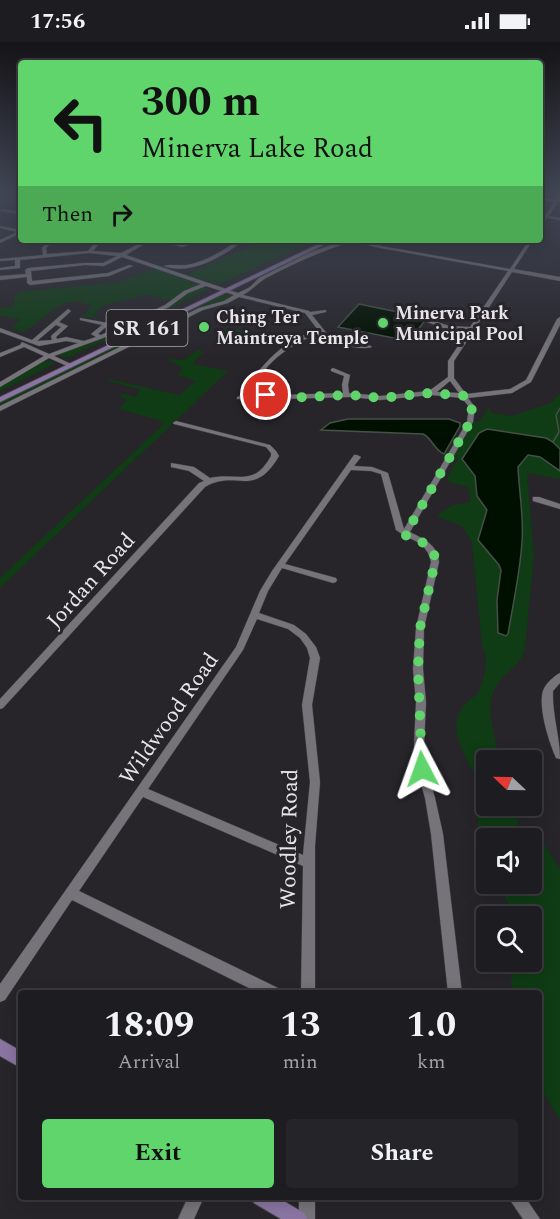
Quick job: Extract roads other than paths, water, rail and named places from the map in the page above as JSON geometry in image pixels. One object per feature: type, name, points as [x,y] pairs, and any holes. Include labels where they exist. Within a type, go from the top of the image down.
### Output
[{"type":"main road","points":[[222,290],[269,264],[304,248]]},
{"type":"main road","name":"SR 161","points":[[0,400],[66,364],[312,248]]},
{"type":"main road","name":"SR 161","points":[[0,393],[176,314],[222,290]]},
{"type":"main road","points":[[0,1047],[18,1058]]},
{"type":"main road","points":[[265,1200],[298,1219]]},
{"type":"street","points":[[44,248],[45,255]]},
{"type":"street","points":[[89,252],[93,248]]},
{"type":"street","points":[[131,266],[109,274],[30,283],[28,270],[85,264],[104,266],[135,248]]},
{"type":"street","points":[[138,260],[143,258],[165,266],[184,267],[202,263],[228,248]]},
{"type":"street","points":[[0,409],[201,309],[226,302],[253,287],[261,279],[329,248]]},
{"type":"street","points":[[384,248],[560,279]]},
{"type":"street","points":[[405,535],[470,422],[472,407],[451,378],[451,361],[525,248]]},
{"type":"street","points":[[0,260],[89,252],[122,255],[238,295],[296,308],[310,314],[321,331],[336,341],[369,347]]},
{"type":"street","points":[[0,269],[18,267],[17,258]]},
{"type":"street","points":[[104,266],[109,274]]},
{"type":"street","points":[[0,278],[29,275]]},
{"type":"street","points":[[0,385],[49,356],[101,337],[167,306],[186,292],[205,284]]},
{"type":"street","points":[[310,314],[324,310]]},
{"type":"street","points":[[33,342],[68,311]]},
{"type":"street","points":[[321,331],[302,336],[290,343],[255,380],[255,388],[274,397],[346,395],[403,397],[431,393],[466,396],[512,391],[523,387],[529,381],[560,319]]},
{"type":"street","points":[[82,320],[106,324],[94,334],[101,337]]},
{"type":"street","points":[[424,320],[448,328],[471,330]]},
{"type":"street","points":[[55,341],[53,337],[65,326],[56,323]]},
{"type":"street","points":[[2,333],[46,344],[73,339],[84,343]]},
{"type":"street","points":[[2,333],[66,364]]},
{"type":"street","points":[[551,338],[560,340]]},
{"type":"street","points":[[0,356],[24,345]]},
{"type":"street","points":[[333,370],[347,375],[346,395]]},
{"type":"street","points":[[431,393],[451,378]]},
{"type":"street","points":[[239,398],[258,391]]},
{"type":"street","points":[[301,397],[303,409]]},
{"type":"street","points":[[174,465],[191,469],[208,480],[219,478],[247,481],[255,479],[273,461],[274,452],[260,444],[176,423]]},
{"type":"street","name":"Wildwood Road","points":[[0,995],[240,648],[264,591],[357,457]]},
{"type":"street","points":[[349,468],[372,469],[384,473],[397,524],[405,535],[426,544],[434,553],[435,562],[420,628],[419,746],[422,770],[437,834],[455,990]]},
{"type":"street","name":"Jordan Road","points":[[0,705],[208,480]]},
{"type":"street","points":[[536,499],[560,507]]},
{"type":"street","points":[[280,565],[333,580]]},
{"type":"street","name":"Woodley Road","points":[[255,615],[291,627],[303,636],[315,658],[307,705],[315,782],[309,863],[308,990]]},
{"type":"street","points":[[560,677],[548,690],[547,713],[560,755]]},
{"type":"street","points":[[141,791],[309,863]]},
{"type":"street","points":[[70,893],[267,990]]},
{"type":"street","points":[[186,1219],[195,1200]]},
{"type":"street","points":[[307,1200],[307,1219]]},
{"type":"street","points":[[518,1200],[532,1219]]},
{"type":"waterway","points":[[553,442],[559,432],[556,415],[560,408]]},
{"type":"place","name":"Minerva Park Municipal Pool","points":[[383,323]]},
{"type":"place","name":"Ching Ter Maintreya Temple","points":[[204,327]]}]
